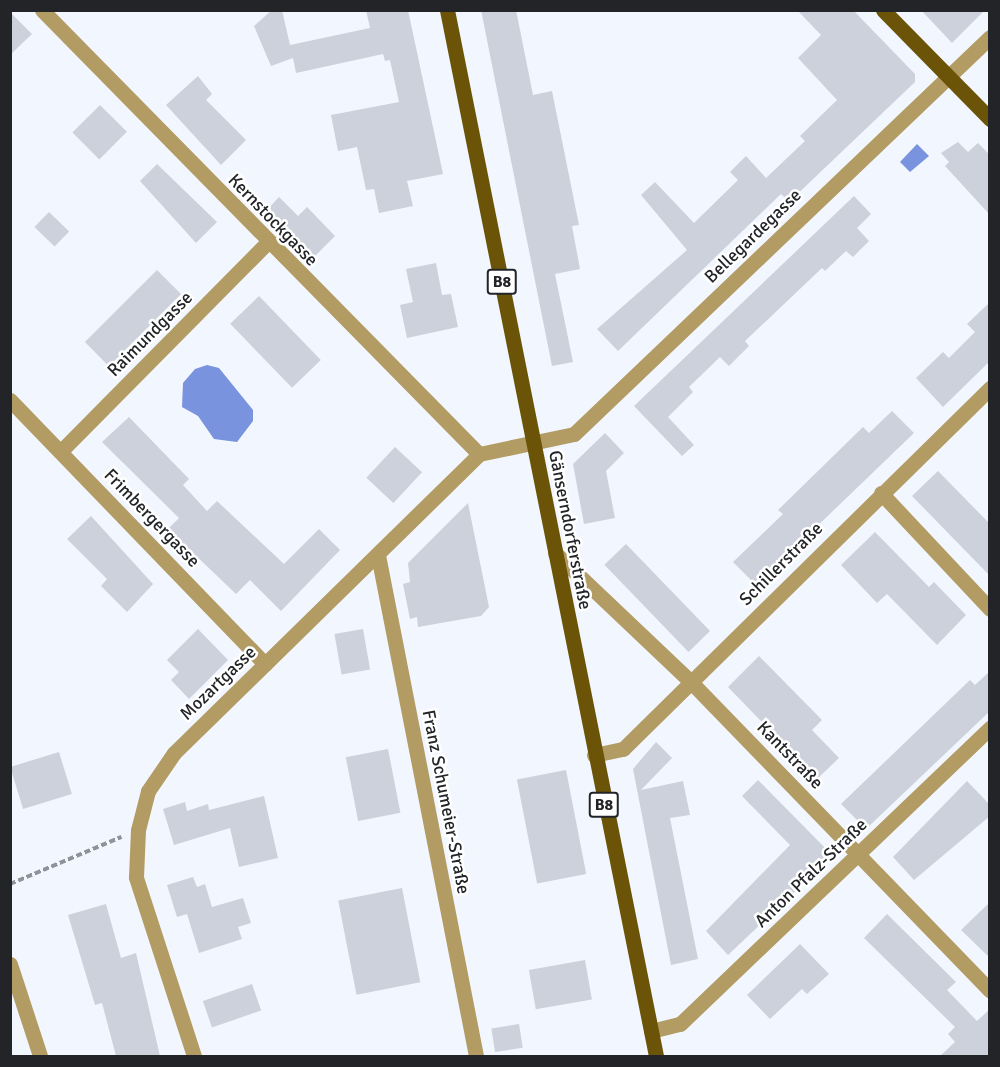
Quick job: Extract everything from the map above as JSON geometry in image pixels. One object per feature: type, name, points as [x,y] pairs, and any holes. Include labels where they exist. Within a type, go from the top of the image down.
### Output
[{"type":"main road","name":"Gänserndorferstraße","points":[[447,10],[594,755],[656,1056]]},
{"type":"main road","points":[[883,10],[990,119]]},
{"type":"street","name":"Kernstockgasse","points":[[42,10],[267,243],[479,454]]},
{"type":"street","name":"Bellegardegasse","points":[[534,442],[574,434],[990,37]]},
{"type":"street","name":"Raimundgasse","points":[[61,452],[267,243]]},
{"type":"street","name":"Schillerstraße","points":[[594,755],[623,749],[990,388]]},
{"type":"street","name":"Frimbergergasse","points":[[10,400],[265,663]]},
{"type":"street","points":[[479,454],[534,442]]},
{"type":"street","name":"Mozartgasse","points":[[194,1056],[136,877],[138,830],[148,791],[174,753],[479,454]]},
{"type":"street","points":[[881,493],[990,609]]},
{"type":"street","name":"Kantstraße","points":[[555,553],[690,681],[990,991]]},
{"type":"street","name":"Franz Schumeier-Straße","points":[[378,555],[476,1056]]},
{"type":"street","name":"Anton Pfalz-Straße","points":[[651,1031],[680,1024],[990,728]]},
{"type":"street","points":[[10,964],[40,1056]]},
{"type":"path","points":[[10,884],[138,830]]},
{"type":"water","points":[[917,144],[929,156],[910,172],[900,162]]},
{"type":"water","points":[[207,365],[219,368],[253,410],[253,421],[237,442],[214,439],[198,416],[182,407],[183,383],[195,369]]},
{"type":"building","points":[[272,10],[282,10],[290,45],[370,28],[366,10],[408,10],[443,174],[407,181],[413,206],[379,213],[374,189],[366,190],[357,147],[338,151],[331,115],[399,102],[390,60],[385,61],[383,54],[296,73],[293,58],[271,66],[254,26]]},
{"type":"building","points":[[481,10],[516,10],[533,95],[552,91],[579,225],[572,226],[580,269],[555,274],[573,362],[552,366]]},
{"type":"building","points":[[797,10],[853,10],[915,74],[915,82],[789,202],[781,194],[618,351],[597,329],[687,250],[641,195],[655,182],[694,223],[738,180],[730,172],[746,156],[766,178],[805,141],[800,136],[837,100],[798,58],[821,35]]},
{"type":"building","points":[[921,10],[985,10],[952,43]]},
{"type":"building","points":[[10,12],[32,34],[10,55]]},
{"type":"building","points":[[198,76],[212,94],[206,100],[246,140],[221,165],[166,105]]},
{"type":"building","points":[[100,105],[127,132],[99,159],[72,133]]},
{"type":"building","points":[[958,142],[968,152],[978,143],[990,155],[990,215],[945,166],[949,162],[941,153]]},
{"type":"building","points":[[157,164],[217,222],[196,243],[140,181]]},
{"type":"building","points":[[854,196],[871,214],[857,228],[869,241],[853,257],[846,251],[825,271],[822,268],[745,341],[749,346],[729,366],[720,357],[689,387],[693,392],[668,417],[694,445],[682,456],[634,406]]},
{"type":"building","points":[[279,197],[298,216],[307,207],[335,236],[311,260],[264,213]]},
{"type":"building","points":[[49,212],[69,231],[55,247],[34,227]]},
{"type":"building","points":[[436,263],[442,295],[451,294],[458,327],[407,338],[400,305],[413,302],[406,269]]},
{"type":"building","points":[[157,270],[181,294],[109,366],[85,342]]},
{"type":"building","points":[[259,296],[321,360],[292,388],[230,324]]},
{"type":"building","points":[[990,302],[990,361],[943,407],[916,378],[943,352],[949,358],[975,332],[967,324]]},
{"type":"building","points":[[892,411],[914,433],[756,585],[733,562],[783,514],[778,510],[863,427],[869,433]]},
{"type":"building","points":[[129,417],[189,479],[183,485],[207,511],[217,501],[284,564],[319,529],[340,550],[281,611],[250,580],[236,594],[168,529],[179,518],[102,442]]},
{"type":"building","points":[[605,433],[624,453],[606,471],[615,518],[584,524],[573,464]]},
{"type":"building","points":[[395,447],[422,472],[393,503],[366,478]]},
{"type":"building","points":[[938,471],[990,524],[990,576],[912,496]]},
{"type":"building","points":[[468,503],[489,607],[481,616],[418,627],[417,617],[410,619],[403,584],[410,582],[408,563]]},
{"type":"building","points":[[91,516],[153,584],[127,612],[101,586],[107,579],[67,539]]},
{"type":"building","points":[[875,532],[929,587],[934,582],[966,615],[937,645],[887,594],[877,603],[841,565]]},
{"type":"building","points":[[626,544],[710,631],[688,652],[604,565]]},
{"type":"building","points":[[198,629],[228,660],[189,699],[171,680],[179,672],[167,660]]},
{"type":"building","points":[[363,629],[370,669],[342,674],[334,634]]},
{"type":"building","points":[[759,656],[822,720],[812,730],[839,758],[817,779],[728,687]]},
{"type":"building","points":[[990,671],[990,711],[866,829],[841,804],[970,680],[975,685]]},
{"type":"building","points":[[656,742],[672,758],[641,790],[683,781],[690,815],[670,818],[698,959],[671,965],[633,769]]},
{"type":"building","points":[[388,749],[400,813],[358,821],[346,757]]},
{"type":"building","points":[[59,752],[72,794],[23,809],[10,767]]},
{"type":"building","points":[[566,770],[586,874],[537,884],[517,780]]},
{"type":"building","points":[[758,780],[833,856],[728,955],[706,931],[790,845],[742,796]]},
{"type":"building","points":[[967,781],[990,805],[990,816],[914,880],[893,857]]},
{"type":"building","points":[[264,796],[278,858],[239,867],[230,828],[174,845],[163,809],[185,802],[187,811],[208,804],[209,810]]},
{"type":"building","points":[[193,877],[197,887],[205,884],[212,907],[243,898],[251,923],[238,927],[242,939],[199,953],[187,914],[177,917],[167,885]]},
{"type":"building","points":[[402,888],[420,982],[357,995],[338,900]]},
{"type":"building","points":[[990,902],[990,958],[961,930]]},
{"type":"building","points":[[106,904],[121,958],[136,953],[160,1056],[116,1056],[102,1003],[95,1005],[68,915]]},
{"type":"building","points":[[887,914],[956,982],[947,990],[977,1021],[990,1009],[990,1056],[940,1056],[955,1042],[948,1034],[955,1027],[864,938]]},
{"type":"building","points":[[800,944],[829,974],[807,994],[802,989],[770,1019],[747,995]]},
{"type":"building","points":[[585,960],[592,999],[536,1009],[529,970]]},
{"type":"building","points":[[252,984],[261,1010],[212,1027],[203,1001]]},
{"type":"building","points":[[519,1024],[523,1048],[495,1052],[491,1028]]}]
